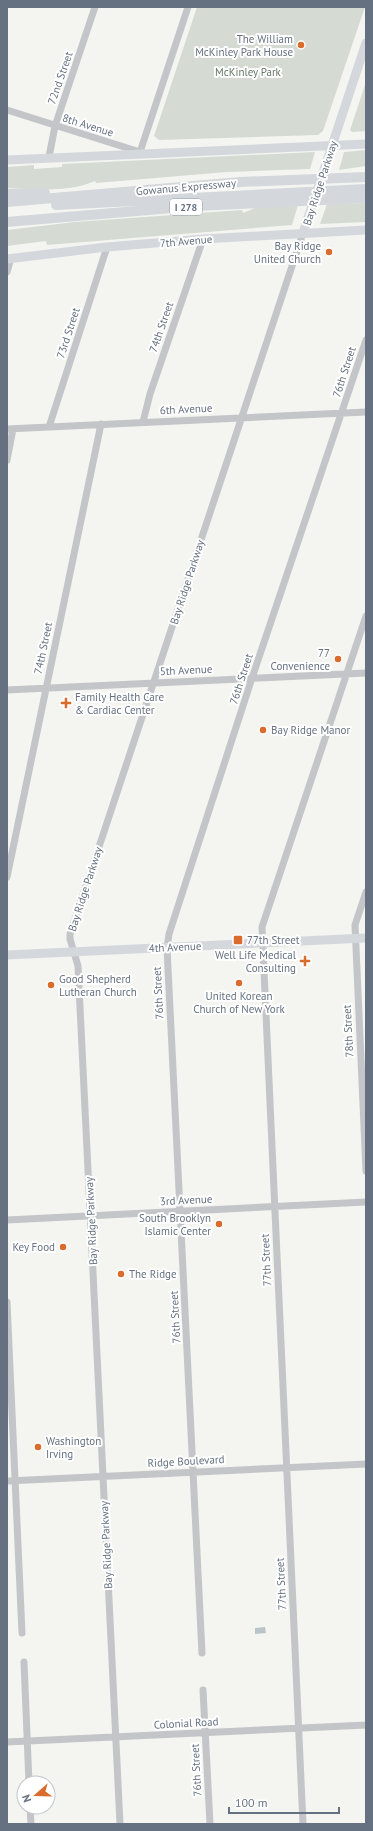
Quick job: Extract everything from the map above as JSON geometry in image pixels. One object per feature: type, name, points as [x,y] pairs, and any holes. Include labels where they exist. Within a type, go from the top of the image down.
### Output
[{"type":"highway","name":"Gowanus Expressway","points":[[7,202],[240,182],[366,177]]},
{"type":"highway","points":[[7,194],[42,193],[194,182],[240,182]]},
{"type":"highway","name":"I 278","points":[[7,209],[366,189]]},
{"type":"highway","name":"Gowanus Expressway","points":[[7,222],[196,206],[366,198]]},
{"type":"main road","name":"Bay Ridge Parkway","points":[[303,233],[366,43]]},
{"type":"main road","points":[[7,160],[140,152],[366,144]]},
{"type":"main road","name":"7th Avenue","points":[[9,259],[107,247],[203,239],[366,230]]},
{"type":"main road","name":"4th Avenue","points":[[7,955],[366,938]]},
{"type":"street","name":"72nd Street","points":[[49,157],[55,126],[95,7]]},
{"type":"street","points":[[140,152],[188,7]]},
{"type":"street","name":"8th Avenue","points":[[7,110],[140,152]]},
{"type":"street","name":"Bay Ridge Parkway","points":[[120,1824],[78,966],[70,934],[303,233]]},
{"type":"street","name":"74th Street","points":[[143,422],[150,394],[203,239]]},
{"type":"street","name":"73rd Street","points":[[49,427],[107,247]]},
{"type":"street","points":[[7,272],[9,259]]},
{"type":"street","name":"76th Street","points":[[202,1652],[167,948],[169,934],[252,678],[366,340]]},
{"type":"street","name":"6th Avenue","points":[[10,429],[366,412]]},
{"type":"street","name":"74th Street","points":[[7,877],[101,424]]},
{"type":"street","points":[[7,460],[10,429]]},
{"type":"street","name":"77th Street","points":[[303,1824],[262,927],[366,616]]},
{"type":"street","name":"5th Avenue","points":[[7,690],[366,673]]},
{"type":"street","name":"78th Street","points":[[366,892],[355,925],[366,1172]]},
{"type":"street","name":"3rd Avenue","points":[[7,1220],[366,1202]]},
{"type":"street","points":[[7,1302],[22,1633]]},
{"type":"street","name":"Ridge Boulevard","points":[[7,1481],[366,1464]]},
{"type":"street","points":[[24,1662],[29,1775]]},
{"type":"street","name":"76th Street","points":[[204,1690],[210,1824]]},
{"type":"street","name":"Colonial Road","points":[[7,1742],[366,1725]]},
{"type":"green space","name":"McKinley Park","points":[[197,7],[365,7],[323,131],[318,135],[159,140],[154,136]]},
{"type":"green space","points":[[366,82],[366,131],[352,132],[350,130]]},
{"type":"green space","points":[[366,150],[366,166],[339,170],[344,152]]},
{"type":"green space","points":[[315,152],[310,169],[227,172],[96,183],[95,181],[84,185],[63,189],[7,188],[7,167],[34,165],[34,169],[62,167],[62,164]]},
{"type":"green space","points":[[366,203],[366,222],[320,224],[327,204]]},
{"type":"green space","points":[[298,205],[292,225],[47,245],[46,241],[7,246],[7,230],[75,222],[242,210],[243,213],[255,208]]},
{"type":"shaded area","points":[[265,1627],[266,1633],[255,1634],[255,1628]]},
{"type":"place","name":"The William McKinley Park House","points":[[301,45]]},
{"type":"place","name":"Bay Ridge United Church","points":[[329,252]]},
{"type":"place","name":"77 Convenience","points":[[338,659]]},
{"type":"place","name":"Family Health Care & Cardiac Center","points":[[66,703]]},
{"type":"place","name":"Bay Ridge Manor","points":[[263,730]]},
{"type":"place","name":"77th Street","points":[[238,940]]},
{"type":"place","name":"Well Life Medical Consulting","points":[[305,961]]},
{"type":"place","name":"United Korean Church of New York","points":[[239,983]]},
{"type":"place","name":"Good Shepherd Lutheran Church","points":[[51,985]]},
{"type":"place","name":"South Brooklyn Islamic Center","points":[[219,1224]]},
{"type":"place","name":"Key Food","points":[[63,1247]]},
{"type":"place","name":"The Ridge","points":[[121,1274]]},
{"type":"place","name":"Washington Irving","points":[[38,1447]]}]
